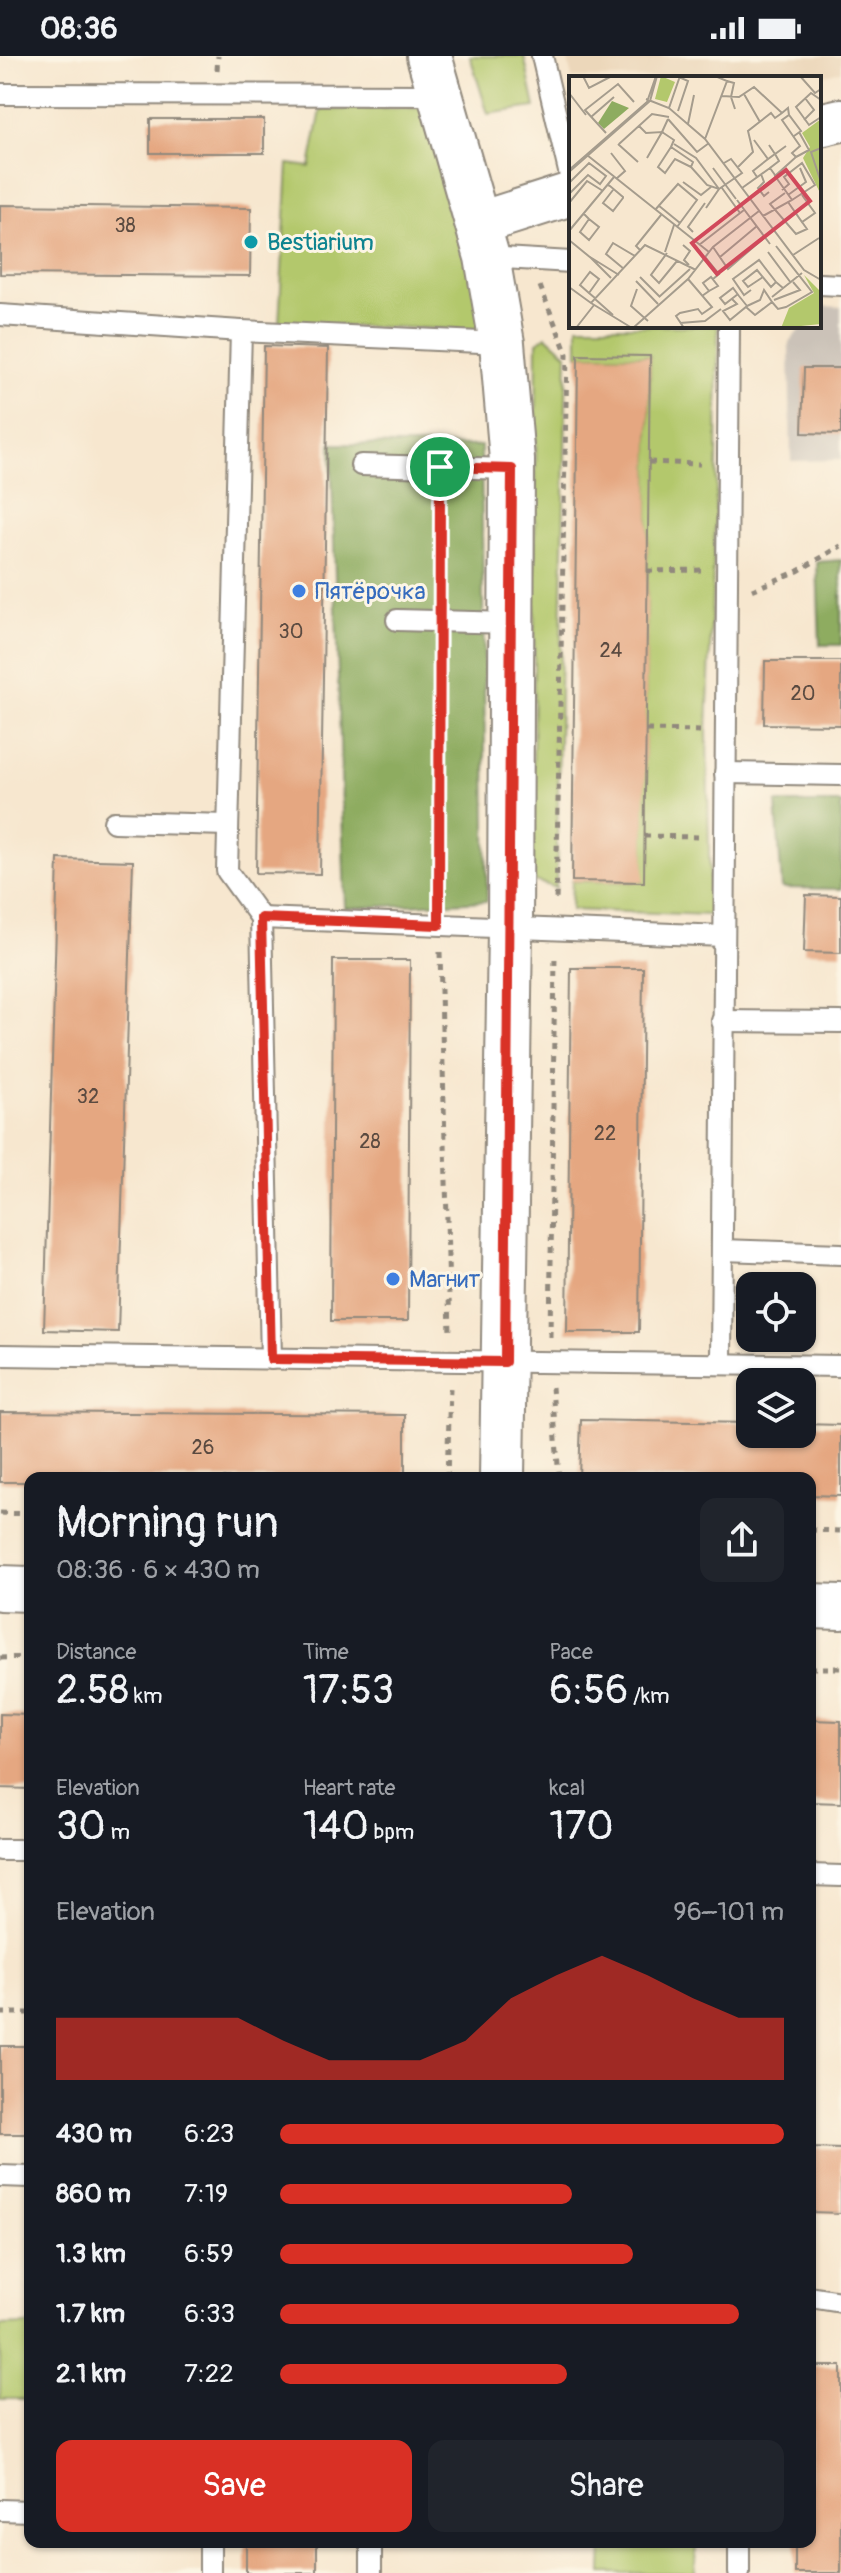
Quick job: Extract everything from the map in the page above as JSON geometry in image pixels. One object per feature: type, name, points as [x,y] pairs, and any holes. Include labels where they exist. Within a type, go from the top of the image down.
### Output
[{"type":"street","points":[[435,76],[482,241],[502,343],[512,469],[510,928],[502,1472]]},
{"type":"street","points":[[821,125],[841,120]]},
{"type":"street","points":[[482,241],[569,195]]},
{"type":"street","points":[[0,1588],[24,1589]]},
{"type":"street","points":[[816,1606],[841,1607]]},
{"type":"lane","points":[[542,56],[569,171]]},
{"type":"lane","points":[[0,94],[435,76]]},
{"type":"lane","points":[[482,241],[569,262]]},
{"type":"lane","points":[[821,284],[841,285]]},
{"type":"lane","points":[[0,315],[241,331],[502,343]]},
{"type":"lane","points":[[721,1363],[729,328]]},
{"type":"lane","points":[[241,331],[227,871],[261,918],[271,1359]]},
{"type":"lane","points":[[361,465],[512,469]]},
{"type":"lane","points":[[397,620],[511,623]]},
{"type":"lane","points":[[725,773],[841,775]]},
{"type":"lane","points":[[114,822],[228,825]]},
{"type":"lane","points":[[261,918],[724,936]]},
{"type":"lane","points":[[722,1021],[841,1022]]},
{"type":"lane","points":[[722,1250],[841,1254]]},
{"type":"lane","points":[[0,1355],[841,1366]]},
{"type":"lane","points":[[0,1850],[24,1850]]},
{"type":"lane","points":[[816,1875],[841,1876]]},
{"type":"lane","points":[[0,2176],[24,2177]]},
{"type":"lane","points":[[816,2298],[841,2302]]},
{"type":"lane","points":[[0,2510],[24,2511]]},
{"type":"lane","points":[[210,2548],[210,2573]]},
{"type":"lane","points":[[371,2548],[371,2573]]},
{"type":"lane","points":[[739,2548],[739,2573]]},
{"type":"path","points":[[539,285],[567,354],[556,912]]},
{"type":"path","points":[[649,462],[728,465]]},
{"type":"path","points":[[440,467],[439,925],[451,1362],[447,1472]]},
{"type":"path","points":[[727,601],[798,571],[841,546]]},
{"type":"path","points":[[647,571],[727,569]]},
{"type":"path","points":[[646,730],[726,731]]},
{"type":"path","points":[[644,836],[725,838]]},
{"type":"path","points":[[555,951],[550,1363],[559,1472]]},
{"type":"path","points":[[0,1513],[24,1514]]},
{"type":"path","points":[[816,1530],[841,1531]]},
{"type":"path","points":[[0,1658],[24,1657]]},
{"type":"path","points":[[816,1668],[841,1668]]},
{"type":"path","points":[[0,2013],[24,2013]]},
{"type":"shaded area","points":[[567,56],[841,56],[841,71],[821,76],[572,76]]},
{"type":"shaded area","points":[[821,306],[841,307],[841,460],[791,461],[789,342],[801,328],[821,328]]},
{"type":"green space","points":[[470,56],[524,56],[535,107],[488,114]]},
{"type":"green space","points":[[428,108],[489,330],[279,324],[288,164],[310,167],[321,110]]},
{"type":"green space","points":[[578,328],[718,328],[717,465],[707,731],[710,915],[571,910],[572,881],[643,882],[650,356],[578,355]]},
{"type":"green space","points":[[547,336],[567,354],[556,888],[532,880],[537,342]]},
{"type":"green space","points":[[331,444],[481,446],[487,901],[345,908]]},
{"type":"green space","points":[[841,560],[841,645],[820,645],[817,562]]},
{"type":"green space","points":[[776,803],[841,803],[841,889],[782,888]]},
{"type":"green space","points":[[24,2325],[24,2399],[0,2399],[0,2326]]},
{"type":"green space","points":[[603,2548],[696,2548],[695,2573],[602,2573]]},
{"type":"building","points":[[150,119],[264,119],[264,153],[150,153]]},
{"type":"building","points":[[0,205],[251,208],[250,276],[0,274]]},
{"type":"building","points":[[264,346],[328,348],[320,874],[256,873]]},
{"type":"building","points":[[578,355],[650,356],[644,882],[572,881]]},
{"type":"building","points":[[804,368],[841,368],[841,434],[802,433]]},
{"type":"building","points":[[765,661],[841,661],[841,725],[764,724]]},
{"type":"building","points":[[58,859],[133,861],[118,1332],[44,1330]]},
{"type":"building","points":[[806,895],[841,896],[841,953],[804,952]]},
{"type":"building","points":[[333,960],[410,960],[408,1321],[331,1321]]},
{"type":"building","points":[[571,968],[643,968],[639,1332],[567,1332]]},
{"type":"building","points":[[0,1412],[405,1415],[405,1472],[24,1472],[24,1482],[0,1482]]},
{"type":"building","points":[[581,1420],[736,1423],[736,1448],[816,1448],[816,1424],[841,1425],[841,1496],[816,1495],[816,1472],[579,1472]]},
{"type":"building","points":[[0,1714],[24,1715],[24,1789],[0,1788]]},
{"type":"building","points":[[816,1720],[841,1721],[841,1803],[816,1802]]},
{"type":"building","points":[[0,2046],[24,2046],[24,2134],[0,2134]]},
{"type":"building","points":[[816,2148],[841,2149],[841,2213],[816,2212]]},
{"type":"building","points":[[816,2366],[841,2366],[841,2573],[795,2573],[795,2548],[816,2548]]},
{"type":"building","points":[[246,2548],[317,2548],[317,2573],[246,2573]]},
{"type":"place","name":"Bestiarium","points":[[251,242]]},
{"type":"place","name":"Пятёрочка","points":[[299,591]]},
{"type":"place","name":"Магнит","points":[[393,1279]]},
{"type":"route","points":[[440,467],[512,469],[505,1362],[271,1359],[261,918],[439,925],[440,467]]}]
